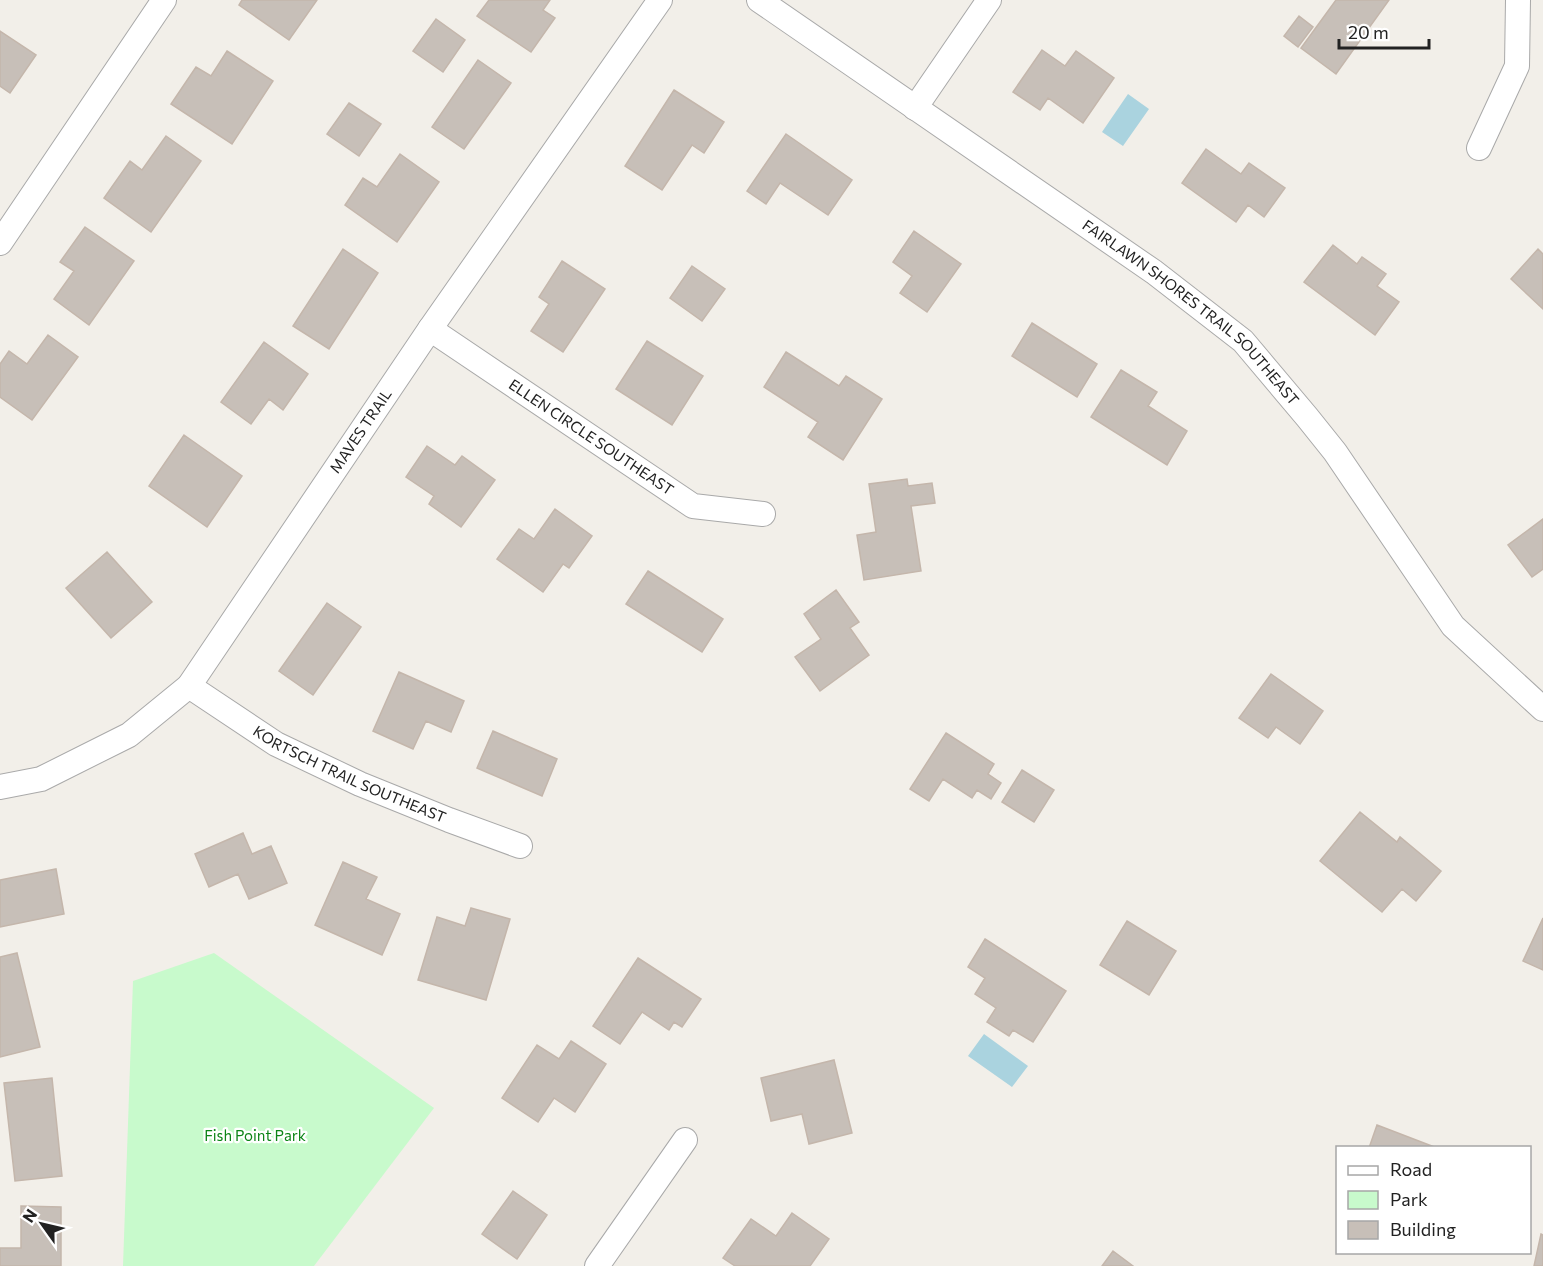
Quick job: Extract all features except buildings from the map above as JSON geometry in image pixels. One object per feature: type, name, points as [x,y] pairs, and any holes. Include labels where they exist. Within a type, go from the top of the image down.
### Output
[{"type":"street","points":[[0,243],[164,0]]},
{"type":"street","name":"MAVES TRAIL","points":[[0,787],[41,779],[129,735],[189,686],[430,328],[660,0]]},
{"type":"street","name":"FAIRLAWN SHORES TRAIL SOUTHEAST","points":[[759,0],[1155,272],[1243,341],[1335,452],[1453,626],[1543,708]]},
{"type":"street","points":[[915,108],[989,0]]},
{"type":"street","points":[[1479,148],[1517,66],[1518,0]]},
{"type":"street","name":"ELLEN CIRCLE SOUTHEAST","points":[[430,328],[693,506],[763,514]]},
{"type":"street","name":"KORTSCH TRAIL SOUTHEAST","points":[[189,686],[276,744],[369,788],[520,846]]},
{"type":"street","points":[[597,1266],[685,1140]]},
{"type":"green space","name":"Fish Point Park","points":[[214,953],[434,1108],[314,1266],[123,1266],[133,981]]},
{"type":"water","points":[[1128,94],[1149,109],[1123,146],[1102,132]]},
{"type":"water","points":[[984,1034],[1028,1066],[1012,1087],[968,1056]]}]
